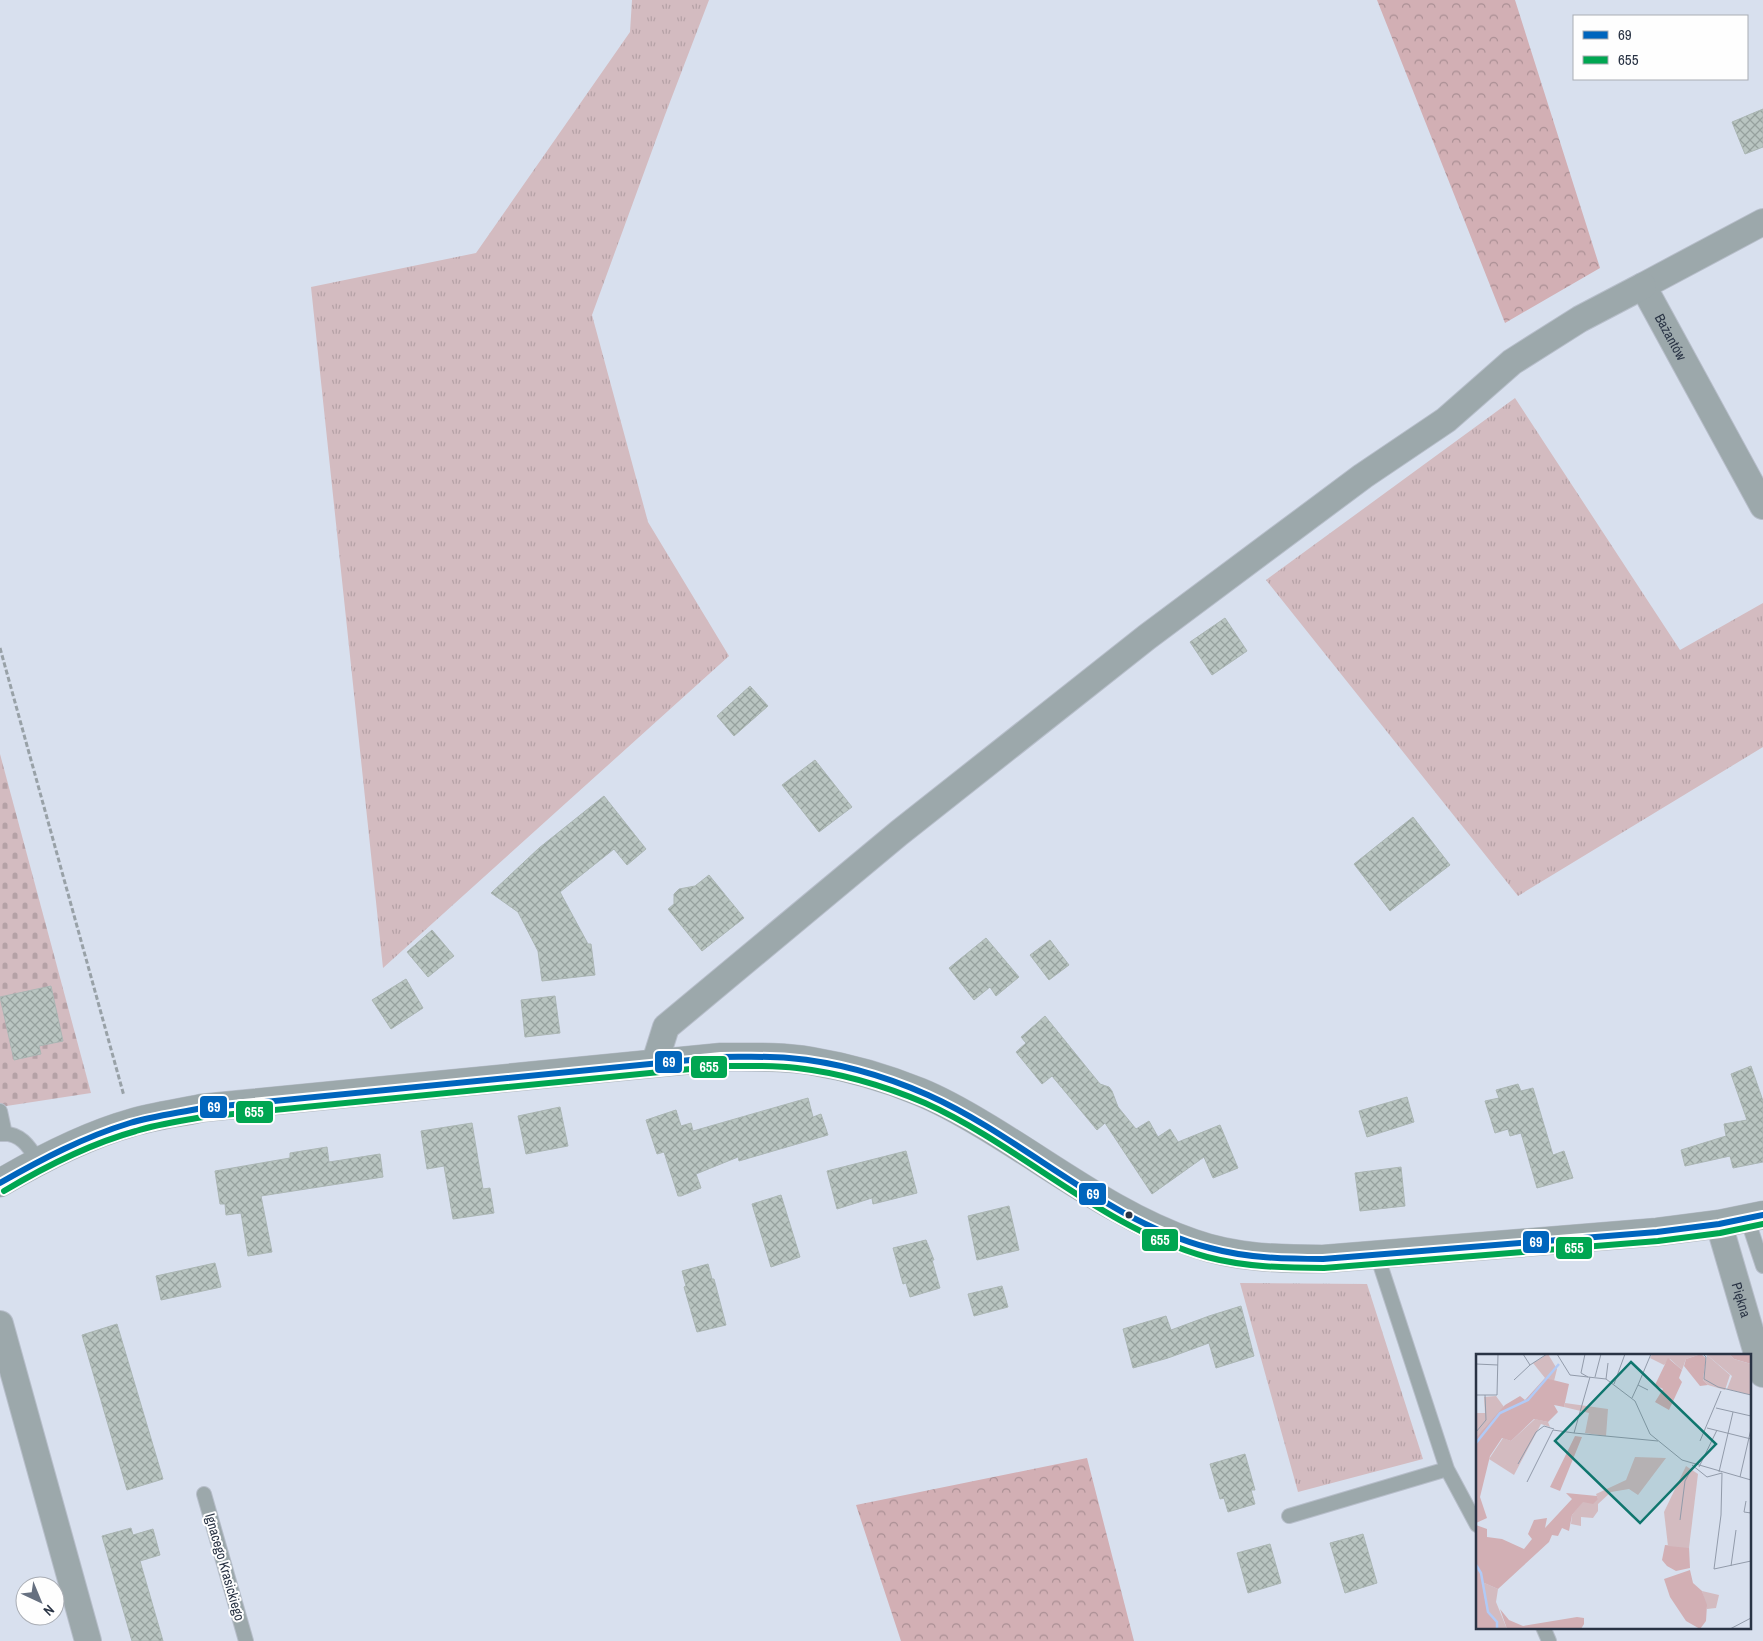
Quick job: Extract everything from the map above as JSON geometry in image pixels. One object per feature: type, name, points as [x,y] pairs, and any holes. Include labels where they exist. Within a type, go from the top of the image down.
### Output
[{"type":"street","points":[[655,1062],[666,1027],[899,833],[1139,643],[1364,476],[1446,420],[1512,362],[1580,319],[1763,222]]},
{"type":"street","name":"Bażantów","points":[[1643,286],[1763,506]]},
{"type":"street","points":[[0,1184],[38,1161],[132,1122],[202,1108],[721,1056],[810,1061],[885,1079],[921,1092],[955,1108],[1129,1216],[1194,1244],[1235,1254],[1278,1259],[1323,1259],[1648,1233],[1719,1224],[1755,1217]]},
{"type":"street","name":"Piękna","points":[[1719,1224],[1763,1374]]},
{"type":"street","points":[[0,1324],[88,1641]]},
{"type":"lane","points":[[0,1111],[3,1134],[18,1136],[28,1146],[38,1161]]},
{"type":"lane","points":[[1755,1217],[1763,1266]]},
{"type":"lane","points":[[1377,1255],[1447,1469],[1476,1523]]},
{"type":"lane","points":[[1289,1516],[1447,1469]]},
{"type":"lane","name":"Ignacego Krasickiego","points":[[204,1494],[246,1641]]},
{"type":"lane","points":[[1543,1628],[1549,1641]]},
{"type":"path","points":[[0,648],[132,1122]]},
{"type":"green space","points":[[632,0],[709,0],[592,315],[648,522],[729,656],[383,968],[311,287],[476,253],[630,32]]},
{"type":"green space","points":[[1377,0],[1515,0],[1600,268],[1505,323]]},
{"type":"green space","points":[[1515,398],[1680,650],[1763,603],[1763,747],[1518,896],[1266,580]]},
{"type":"green space","points":[[0,754],[91,1093],[0,1107]]},
{"type":"green space","points":[[1240,1283],[1367,1284],[1423,1459],[1298,1492]]},
{"type":"green space","points":[[1087,1458],[1134,1641],[901,1641],[856,1505]]},
{"type":"building","points":[[1763,109],[1763,147],[1745,154],[1732,122]]},
{"type":"building","points":[[1225,618],[1247,651],[1212,675],[1190,642]]},
{"type":"building","points":[[750,686],[768,706],[734,736],[717,716]]},
{"type":"building","points":[[815,760],[852,807],[819,832],[782,785]]},
{"type":"building","points":[[604,796],[646,849],[627,865],[614,849],[560,892],[588,944],[591,944],[595,975],[542,981],[538,951],[518,912],[491,893],[539,848]]},
{"type":"building","points":[[1413,817],[1450,865],[1390,911],[1354,864]]},
{"type":"building","points":[[709,875],[744,918],[702,951],[668,909],[674,904],[674,894],[679,889],[695,886]]},
{"type":"building","points":[[432,930],[454,956],[428,977],[407,952]]},
{"type":"building","points":[[986,938],[1019,977],[996,996],[990,987],[974,1000],[949,968]]},
{"type":"building","points":[[1050,940],[1069,965],[1049,980],[1030,955]]},
{"type":"building","points":[[406,979],[423,1008],[391,1029],[372,1000]]},
{"type":"building","points":[[51,986],[63,1041],[39,1046],[41,1054],[14,1060],[0,997]]},
{"type":"building","points":[[555,996],[560,1033],[525,1037],[521,1000]]},
{"type":"building","points":[[1045,1016],[1100,1084],[1109,1087],[1118,1107],[1136,1129],[1149,1121],[1158,1137],[1170,1129],[1178,1142],[1220,1125],[1238,1168],[1213,1178],[1204,1157],[1152,1194],[1105,1123],[1097,1130],[1052,1076],[1042,1084],[1016,1052],[1026,1043],[1021,1037]]},
{"type":"building","points":[[1751,1066],[1763,1101],[1763,1162],[1733,1168],[1730,1156],[1685,1166],[1681,1150],[1726,1136],[1724,1124],[1747,1120],[1731,1074]]},
{"type":"building","points":[[1518,1084],[1521,1091],[1533,1088],[1553,1155],[1564,1151],[1573,1178],[1537,1188],[1521,1133],[1510,1136],[1508,1129],[1495,1133],[1485,1101],[1499,1098],[1496,1090]]},
{"type":"building","points":[[1407,1097],[1414,1122],[1367,1137],[1359,1111]]},
{"type":"building","points":[[808,1098],[813,1117],[821,1114],[828,1135],[739,1161],[738,1157],[696,1174],[701,1188],[681,1196],[678,1196],[664,1152],[657,1154],[646,1120],[676,1110],[681,1126],[691,1123],[693,1131]]},
{"type":"building","points":[[560,1107],[568,1146],[526,1154],[518,1116]]},
{"type":"building","points":[[472,1123],[483,1189],[490,1188],[494,1213],[453,1219],[444,1166],[427,1169],[421,1131]]},
{"type":"building","points":[[327,1147],[329,1162],[380,1154],[383,1177],[261,1196],[272,1252],[248,1256],[241,1213],[226,1215],[225,1204],[220,1204],[215,1171],[290,1158],[290,1153]]},
{"type":"building","points":[[906,1151],[917,1193],[873,1204],[872,1198],[837,1209],[827,1171]]},
{"type":"building","points":[[1401,1167],[1405,1206],[1360,1211],[1355,1173]]},
{"type":"building","points":[[781,1195],[800,1257],[771,1267],[752,1204]]},
{"type":"building","points":[[1009,1206],[1019,1250],[977,1260],[968,1216]]},
{"type":"building","points":[[926,1240],[934,1260],[932,1260],[940,1288],[910,1297],[906,1283],[903,1284],[893,1248]]},
{"type":"building","points":[[215,1263],[221,1287],[161,1300],[156,1276]]},
{"type":"building","points":[[708,1264],[712,1279],[714,1279],[726,1325],[697,1332],[684,1287],[686,1286],[682,1271]]},
{"type":"building","points":[[1002,1286],[1008,1307],[974,1316],[968,1294]]},
{"type":"building","points":[[1241,1306],[1254,1356],[1216,1368],[1209,1343],[1133,1368],[1123,1329],[1166,1316],[1171,1330]]},
{"type":"building","points":[[117,1324],[163,1479],[127,1490],[82,1335]]},
{"type":"building","points":[[1245,1454],[1255,1490],[1251,1490],[1255,1504],[1228,1512],[1224,1498],[1220,1499],[1210,1464]]},
{"type":"building","points":[[131,1528],[133,1535],[153,1529],[160,1555],[140,1561],[163,1641],[132,1641],[102,1536]]},
{"type":"building","points":[[1363,1534],[1377,1583],[1345,1593],[1330,1543]]},
{"type":"building","points":[[1270,1544],[1281,1583],[1248,1593],[1237,1553]]},
{"type":"transit line","name":"69","points":[[0,1183],[32,1165],[96,1135],[148,1118],[202,1108],[721,1057],[781,1057],[842,1066],[912,1088],[964,1113],[1066,1178],[1135,1219],[1172,1235],[1210,1248],[1238,1254],[1280,1258],[1323,1259],[1657,1232],[1719,1224],[1763,1215]]},
{"type":"transit line","name":"655","points":[[4,1191],[52,1164],[101,1142],[153,1126],[203,1117],[721,1066],[769,1066],[813,1070],[846,1077],[894,1091],[925,1103],[961,1121],[1063,1186],[1132,1227],[1169,1244],[1207,1257],[1236,1263],[1324,1268],[1658,1241],[1720,1233],[1763,1224]]}]
